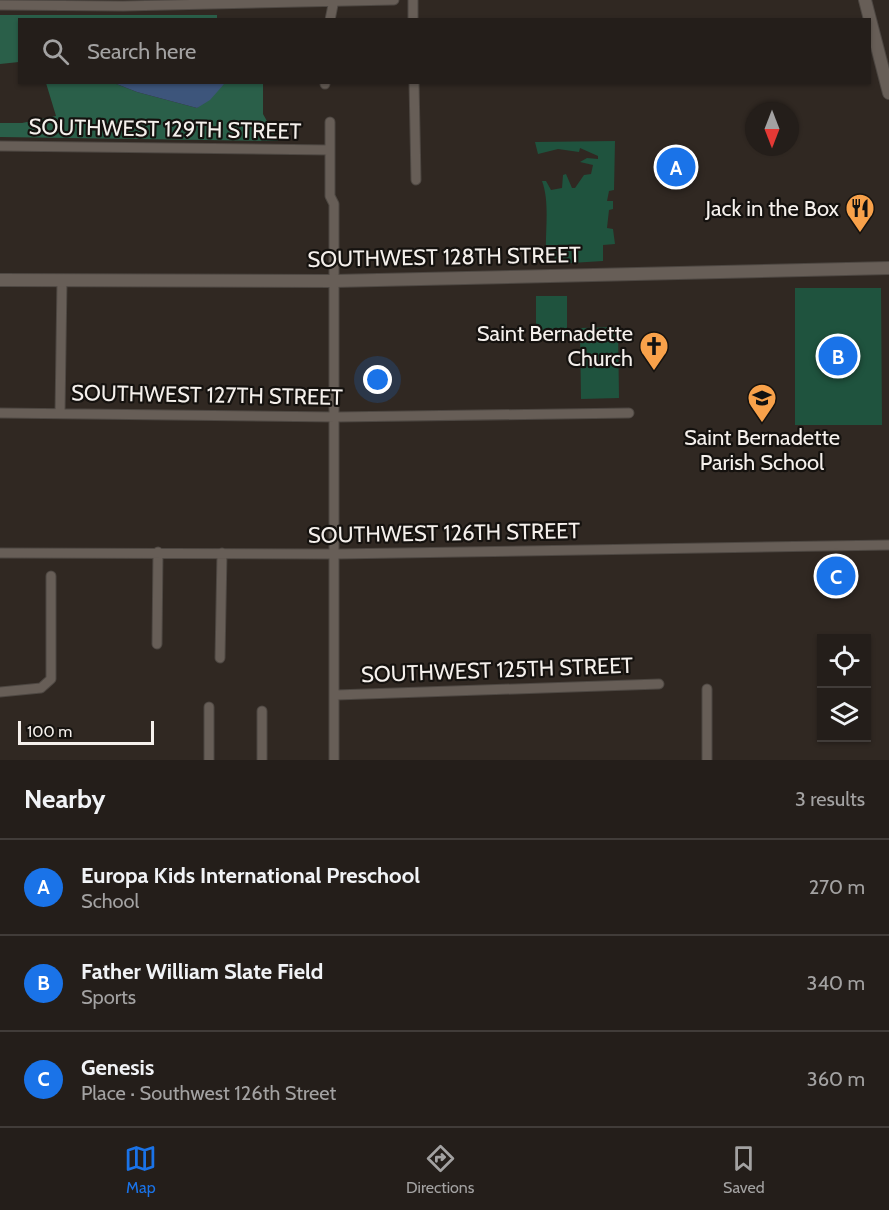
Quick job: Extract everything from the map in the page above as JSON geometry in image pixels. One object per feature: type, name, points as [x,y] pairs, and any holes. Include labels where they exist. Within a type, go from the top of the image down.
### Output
[{"type":"main road","points":[[865,0],[870,18]]},
{"type":"main road","points":[[871,23],[889,93]]},
{"type":"main road","name":"SOUTHWEST 128TH STREET","points":[[0,280],[334,281],[889,268]]},
{"type":"street","points":[[0,5],[394,0]]},
{"type":"street","points":[[413,0],[413,18]]},
{"type":"street","points":[[330,18],[334,1]]},
{"type":"street","points":[[414,84],[416,180]]},
{"type":"street","points":[[330,122],[336,417],[334,760]]},
{"type":"street","name":"SOUTHWEST 129TH STREET","points":[[0,146],[330,150]]},
{"type":"street","points":[[60,412],[62,280]]},
{"type":"street","name":"SOUTHWEST 127TH STREET","points":[[0,413],[336,417],[629,413]]},
{"type":"street","name":"SOUTHWEST 126TH STREET","points":[[0,553],[336,554],[889,545]]},
{"type":"street","points":[[157,644],[158,552]]},
{"type":"street","points":[[220,658],[222,553]]},
{"type":"street","points":[[0,692],[41,688],[51,679],[51,576]]},
{"type":"street","name":"SOUTHWEST 125TH STREET","points":[[336,695],[659,684]]},
{"type":"street","points":[[707,689],[707,760]]},
{"type":"street","points":[[208,760],[209,707]]},
{"type":"street","points":[[262,711],[262,760]]},
{"type":"green space","points":[[0,15],[217,15],[217,18],[18,18],[18,62],[0,64]]},
{"type":"green space","points":[[46,84],[117,84],[137,92],[197,108],[224,84],[263,84],[263,114],[278,141],[0,137],[0,123],[22,123],[56,116]]},
{"type":"green space","points":[[615,141],[614,190],[609,191],[607,201],[613,201],[613,209],[609,210],[607,228],[613,229],[615,244],[603,245],[603,261],[555,264],[554,256],[546,255],[547,207],[542,181],[546,181],[551,190],[562,188],[563,175],[566,174],[572,188],[575,188],[584,175],[591,174],[593,165],[580,162],[587,158],[598,159],[598,156],[580,148],[579,152],[558,149],[538,154],[535,142]]},
{"type":"green space","points":[[795,288],[881,288],[882,425],[795,425]]},
{"type":"green space","points":[[536,296],[567,296],[567,336],[536,337]]},
{"type":"green space","points":[[618,327],[619,398],[581,399],[580,328]]},
{"type":"water","points":[[117,84],[224,84],[210,100],[197,108],[137,92]]},
{"type":"place","name":"Europa Kids International Preschool","points":[[676,167]]},
{"type":"place","name":"Jack in the Box","points":[[860,234]]},
{"type":"place","name":"Father William Slate Field","points":[[838,356]]},
{"type":"place","name":"Saint Bernadette Church","points":[[654,372]]},
{"type":"place","name":"Saint Bernadette Parish School","points":[[762,424]]},
{"type":"place","name":"Genesis","points":[[836,576]]}]
